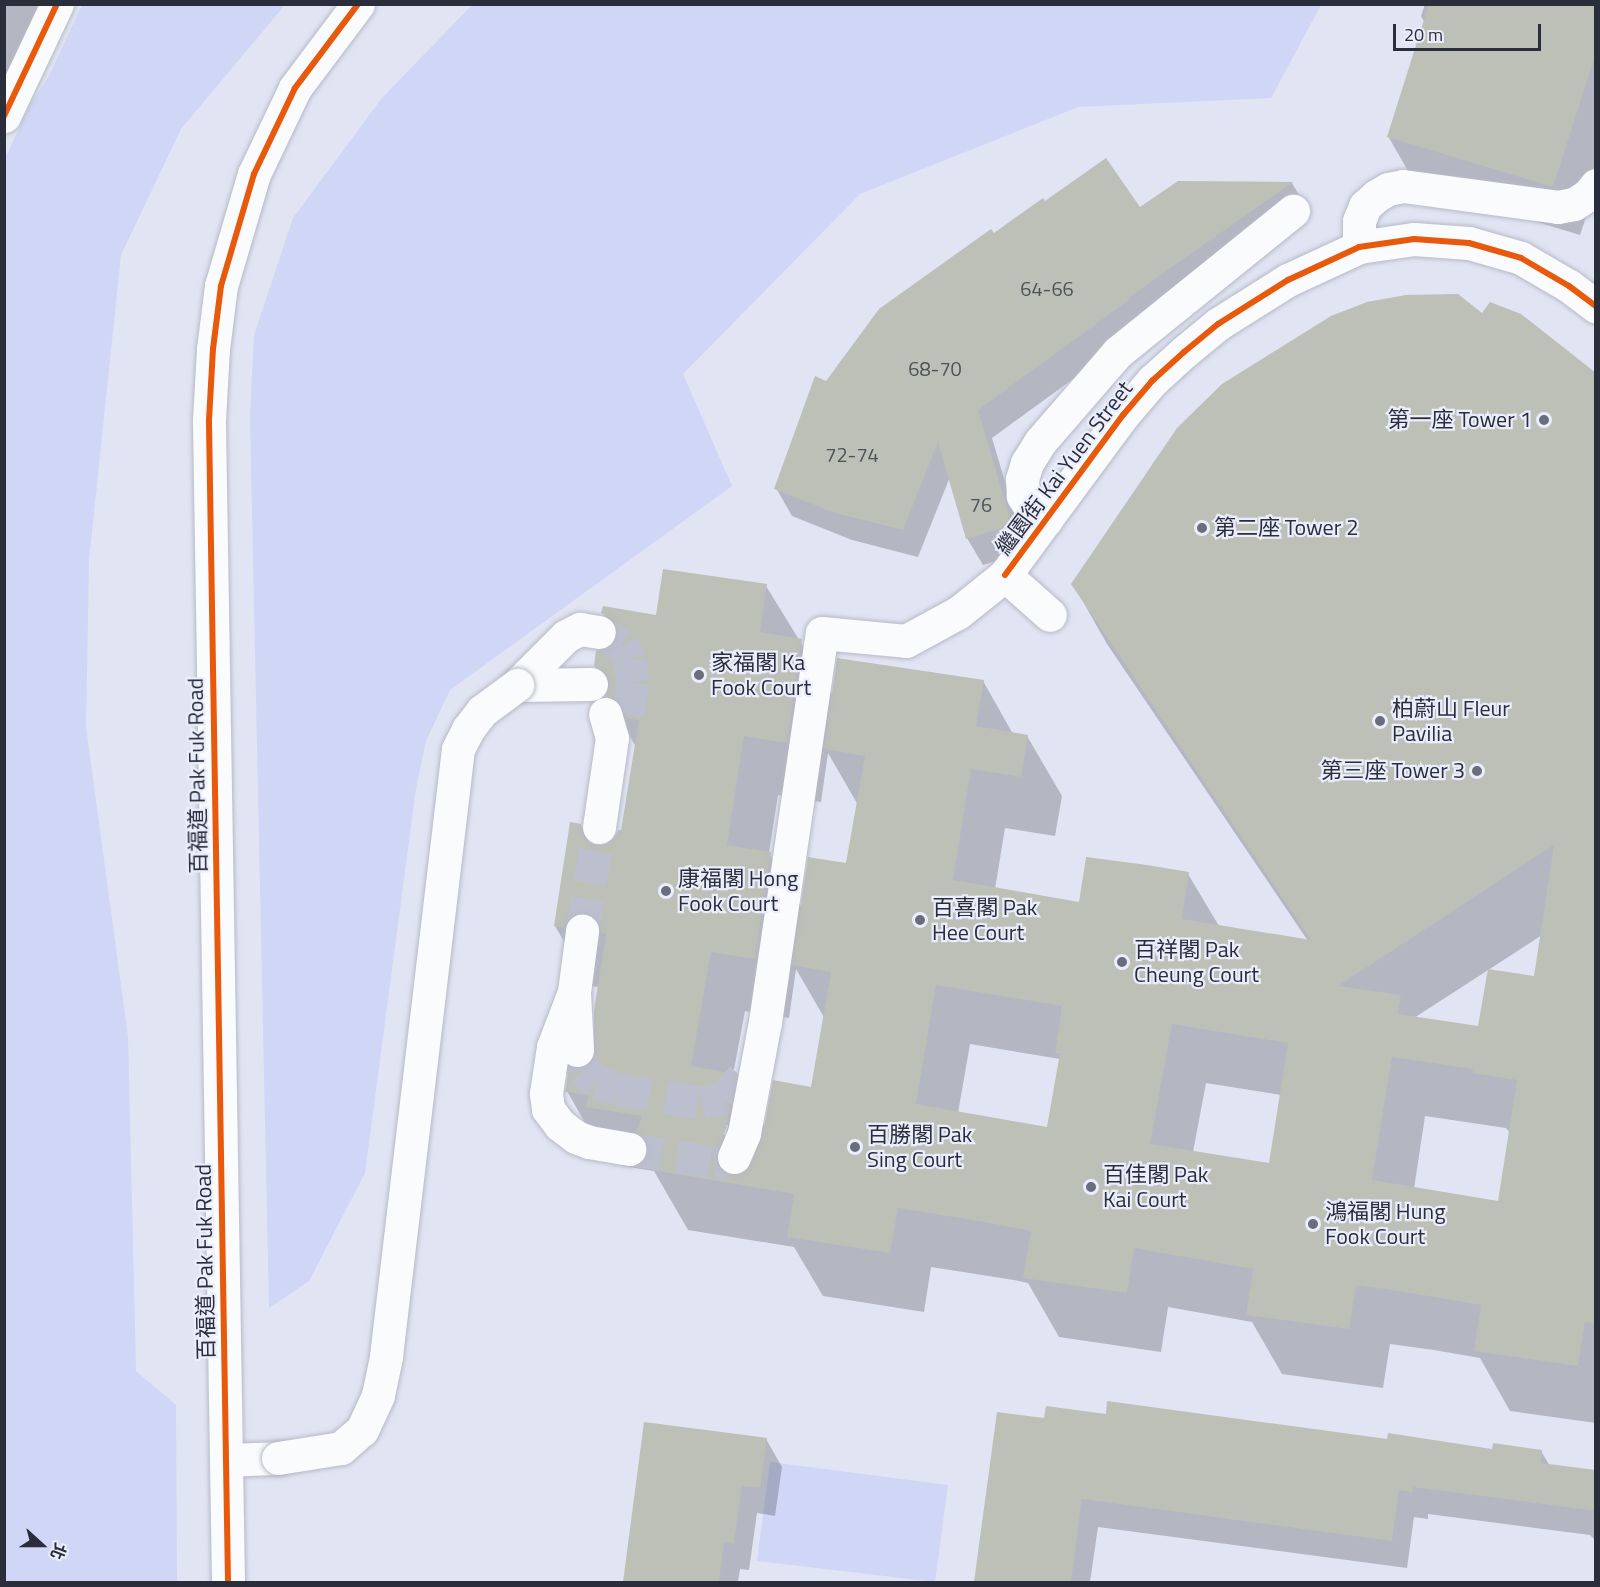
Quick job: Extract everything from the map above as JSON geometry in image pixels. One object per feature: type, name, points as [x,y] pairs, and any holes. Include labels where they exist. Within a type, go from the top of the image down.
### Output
[{"type":"street","points":[[4,116],[57,4]]},
{"type":"street","name":"百福道 Pak Fuk Road","points":[[228,1582],[209,420],[213,349],[221,286],[254,174],[296,88],[358,4]]},
{"type":"street","points":[[1359,247],[1359,220],[1365,207],[1376,196],[1388,189],[1403,186],[1558,207],[1574,204],[1588,195],[1596,185]]},
{"type":"street","name":"繼園街 Kai Yuen Street","points":[[1046,520],[1032,510],[1023,496],[1022,479],[1040,442],[1118,352],[1293,211]]},
{"type":"street","name":"繼園街 Kai Yuen Street","points":[[765,1022],[822,633],[906,641],[959,612],[1005,574],[1123,415],[1152,381],[1218,324],[1288,280],[1359,247],[1414,239],[1469,243],[1521,258],[1569,286],[1596,306]]},
{"type":"street","points":[[1005,574],[1050,615]]},
{"type":"street","points":[[226,1460],[278,1458],[341,1448],[362,1430],[378,1395],[386,1356],[458,749],[468,729],[482,711],[517,685],[566,636],[580,629],[599,632]]},
{"type":"street","points":[[517,685],[591,684]]},
{"type":"street","points":[[599,827],[615,723]]},
{"type":"street","points":[[577,1050],[574,992],[582,931]]},
{"type":"street","points":[[574,992],[553,1047],[546,1093],[548,1108],[560,1125],[576,1137],[589,1142],[629,1149]]},
{"type":"street","points":[[742,1077],[765,1022]]},
{"type":"street","points":[[734,1157],[744,1133],[765,1022]]},
{"type":"shaded area","points":[[82,5],[285,5],[181,129],[121,255],[89,560],[86,727],[128,1037],[136,1371],[176,1405],[177,1582],[5,1582],[4,161],[30,105],[49,76]]},
{"type":"shaded area","points":[[472,5],[1321,5],[1271,98],[1078,107],[860,194],[683,374],[732,486],[450,690],[426,741],[416,788],[365,1173],[309,1281],[269,1308],[250,416],[254,335],[293,218],[382,98]]},
{"type":"shaded area","points":[[770,1462],[948,1485],[935,1582],[757,1561]]},
{"type":"building","points":[[1429,4],[1596,4],[1596,53],[1553,187],[1387,137]]},
{"type":"building","points":[[1106,158],[1140,207],[1178,181],[1293,182],[1128,298],[1129,300],[978,410],[1012,525],[966,539],[938,442],[903,530],[835,513],[774,489],[815,376],[826,381],[879,309],[991,229],[994,233],[1043,198],[1045,201]]},
{"type":"building","points":[[1458,294],[1482,313],[1490,302],[1521,314],[1596,373],[1596,1324],[1585,1322],[1578,1366],[1474,1351],[1481,1305],[1399,1291],[1356,1285],[1349,1329],[1246,1315],[1253,1269],[1134,1248],[1127,1293],[1023,1278],[1031,1231],[979,1221],[898,1208],[890,1253],[787,1237],[794,1194],[652,1170],[655,1156],[646,1155],[646,1142],[636,1132],[642,1116],[586,1107],[588,1095],[565,1092],[569,1067],[577,1069],[587,1066],[594,1058],[594,1010],[606,934],[601,933],[594,917],[585,913],[574,914],[567,920],[564,928],[554,926],[570,822],[581,824],[582,834],[587,841],[596,845],[606,844],[614,838],[618,830],[621,830],[639,720],[626,718],[618,701],[605,696],[610,684],[607,675],[594,666],[596,651],[605,650],[613,644],[618,634],[611,618],[601,613],[603,606],[656,615],[663,569],[767,584],[760,632],[802,639],[787,743],[744,736],[727,845],[771,852],[755,959],[711,952],[691,1066],[736,1074],[726,1128],[715,1159],[719,1168],[726,1174],[737,1175],[746,1171],[751,1164],[762,1137],[773,1080],[811,1087],[831,972],[792,965],[808,857],[846,863],[865,756],[824,749],[837,658],[984,680],[976,726],[1028,735],[1021,777],[971,769],[953,880],[1079,902],[1086,857],[1189,872],[1182,919],[1311,940],[1071,584],[1177,428],[1222,384],[1331,316],[1367,302],[1406,295]],"holes":[[[1554,845],[1534,976],[1488,969],[1478,1026],[1398,1014],[1401,995],[1338,986]],[[936,985],[1062,1006],[1055,1053],[1060,1053],[1047,1127],[916,1104]],[[1172,1024],[1288,1043],[1269,1163],[1150,1144]],[[1392,1057],[1473,1069],[1472,1073],[1517,1080],[1498,1201],[1372,1180]]]},
{"type":"building","points":[[1107,1401],[1387,1439],[1388,1433],[1492,1449],[1493,1443],[1542,1450],[1541,1463],[1596,1470],[1596,1511],[1413,1487],[1412,1492],[1399,1490],[1392,1541],[1082,1499],[1071,1582],[974,1582],[997,1412],[1044,1418],[1046,1406],[1106,1414]]},
{"type":"building","points":[[644,1422],[767,1438],[760,1488],[742,1486],[734,1543],[724,1542],[719,1582],[623,1582]]},
{"type":"tunnel","points":[[599,632],[622,645],[630,660],[633,682],[628,717]]},
{"type":"tunnel","points":[[582,931],[599,827]]},
{"type":"tunnel","points":[[577,1050],[583,1069],[597,1082],[617,1089],[702,1103],[724,1098],[742,1077]]},
{"type":"tunnel","points":[[629,1149],[714,1162],[728,1161],[734,1157]]},
{"type":"cycle path","points":[[4,116],[57,4]]},
{"type":"cycle path","points":[[228,1582],[209,420],[213,349],[221,286],[254,174],[295,88],[358,4]]},
{"type":"cycle path","points":[[1005,575],[1123,415],[1152,381],[1218,324],[1288,280],[1359,247],[1414,239],[1469,243],[1521,258],[1569,286],[1596,306]]},
{"type":"place","name":"第一座 Tower 1","points":[[1544,420]]},
{"type":"place","name":"第二座 Tower 2","points":[[1202,528]]},
{"type":"place","name":"家福閣 Ka Fook Court","points":[[699,675]]},
{"type":"place","name":"柏蔚山 Fleur Pavilia","points":[[1380,721]]},
{"type":"place","name":"第三座 Tower 3","points":[[1477,771]]},
{"type":"place","name":"康福閣 Hong Fook Court","points":[[666,891]]},
{"type":"place","name":"百喜閣 Pak Hee Court","points":[[920,920]]},
{"type":"place","name":"百祥閣 Pak Cheung Court","points":[[1122,962]]},
{"type":"place","name":"百勝閣 Pak Sing Court","points":[[855,1147]]},
{"type":"place","name":"百佳閣 Pak Kai Court","points":[[1091,1187]]},
{"type":"place","name":"鴻福閣 Hung Fook Court","points":[[1313,1224]]}]
